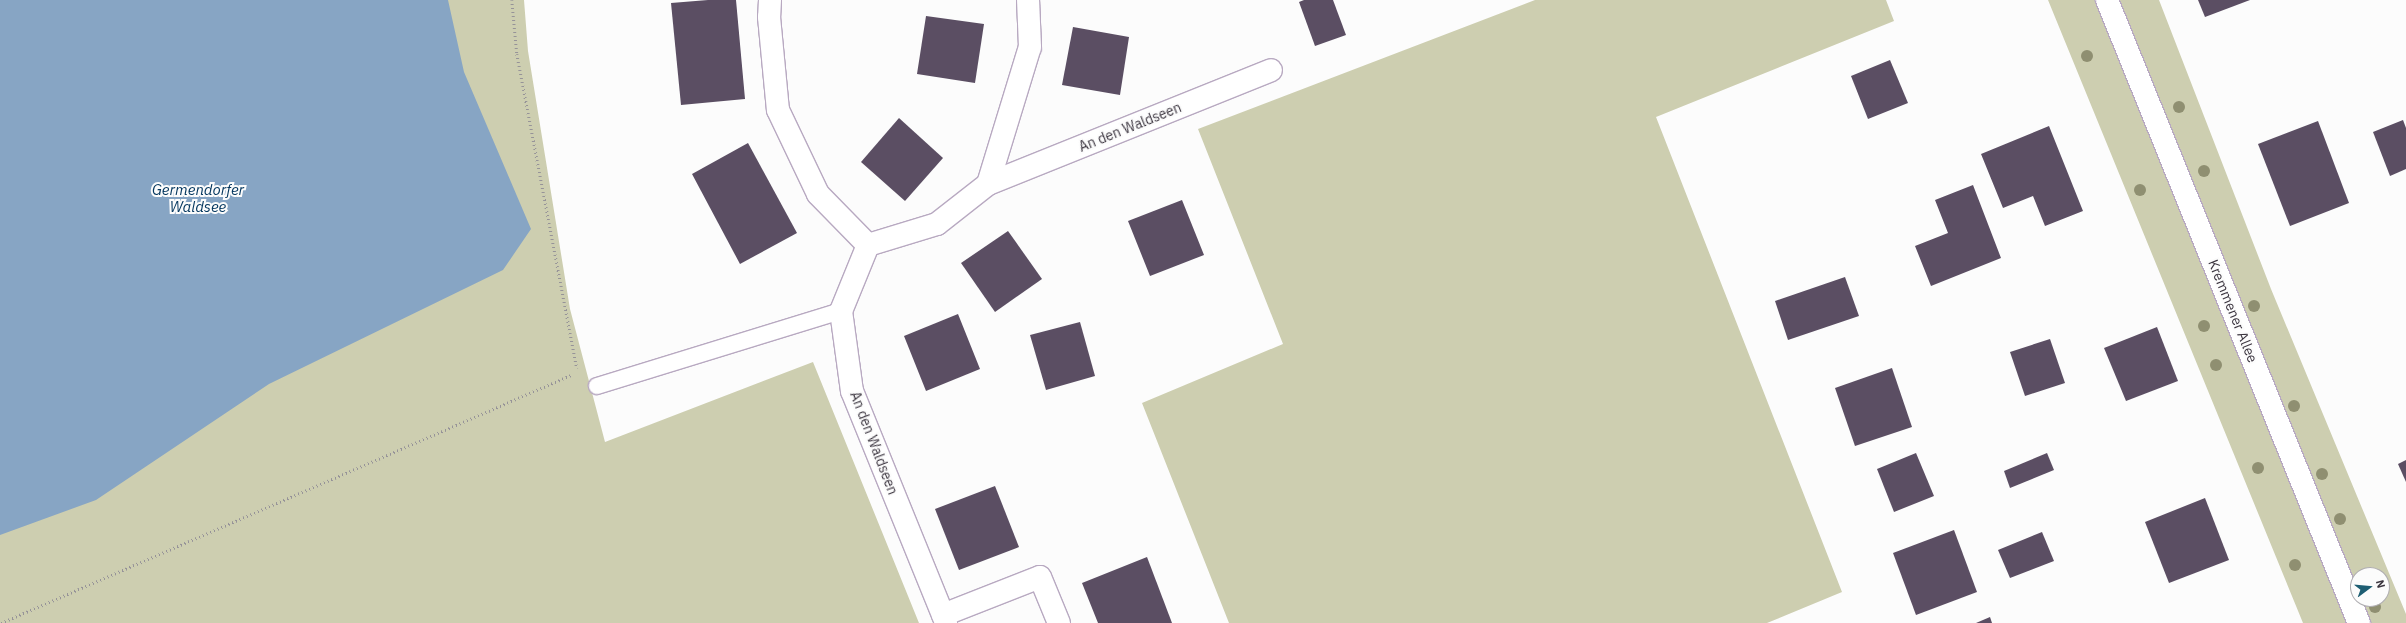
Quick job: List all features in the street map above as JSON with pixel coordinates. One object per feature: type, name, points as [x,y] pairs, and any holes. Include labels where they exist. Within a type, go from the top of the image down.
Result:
[{"type":"street","points":[[770,0],[768,16],[778,110],[818,194],[868,245],[841,311]]},
{"type":"street","points":[[988,184],[1030,48],[1028,0]]},
{"type":"street","name":"Kremmener Allee","points":[[2107,0],[2359,623]]},
{"type":"street","name":"An den Waldseen","points":[[868,245],[937,224],[988,184],[1271,70]]},
{"type":"street","name":"An den Waldseen","points":[[841,311],[852,391],[944,619],[1040,577],[1059,623]]},
{"type":"lane","points":[[597,386],[841,311]]},
{"type":"path","points":[[1,623],[578,372],[517,54],[512,0]]},
{"type":"green space","points":[[0,0],[524,0],[528,51],[570,309],[605,442],[813,362],[919,623],[0,623]]},
{"type":"green space","points":[[1535,0],[1886,0],[1894,21],[1656,117],[1842,592],[1767,623],[1229,623],[1142,403],[1283,344],[1198,129]]},
{"type":"green space","points":[[2048,0],[2159,0],[2271,289],[2386,567],[2350,567],[2350,607],[2390,607],[2390,575],[2406,614],[2406,623],[2303,623]]},
{"type":"water","name":"Germendorfer Waldsee","points":[[0,0],[448,0],[464,72],[531,229],[503,270],[269,384],[96,500],[0,535]]},
{"type":"building","points":[[708,0],[736,0],[745,99],[681,105],[671,3]]},
{"type":"building","points":[[1304,0],[1333,0],[1346,35],[1315,46],[1299,2]]},
{"type":"building","points":[[2198,0],[2250,0],[2205,17]]},
{"type":"building","points":[[926,16],[984,24],[975,83],[917,74]]},
{"type":"building","points":[[1073,27],[1129,37],[1120,95],[1062,85]]},
{"type":"building","points":[[1890,60],[1908,103],[1868,119],[1851,76]]},
{"type":"building","points":[[899,118],[943,158],[905,201],[861,162]]},
{"type":"building","points":[[2403,120],[2406,128],[2406,169],[2390,176],[2373,132]]},
{"type":"building","points":[[2318,121],[2349,203],[2290,226],[2258,144]]},
{"type":"building","points":[[2049,126],[2083,211],[2045,226],[2033,196],[2003,208],[1981,154]]},
{"type":"building","points":[[748,143],[797,233],[740,264],[692,174]]},
{"type":"building","points":[[1973,185],[2001,258],[1931,286],[1915,246],[1948,233],[1935,200]]},
{"type":"building","points":[[1182,200],[1204,255],[1150,276],[1128,221]]},
{"type":"building","points":[[1008,231],[1042,279],[995,312],[961,263]]},
{"type":"building","points":[[1845,277],[1859,316],[1788,340],[1775,301]]},
{"type":"building","points":[[958,314],[980,369],[926,391],[904,336]]},
{"type":"building","points":[[1080,322],[1095,376],[1046,390],[1030,335]]},
{"type":"building","points":[[2157,327],[2178,381],[2126,401],[2104,348]]},
{"type":"building","points":[[2050,339],[2065,383],[2025,396],[2010,352]]},
{"type":"building","points":[[1892,368],[1912,427],[1855,446],[1835,388]]},
{"type":"building","points":[[1916,453],[1934,496],[1894,512],[1877,469]]},
{"type":"building","points":[[2047,453],[2054,470],[2010,488],[2004,471]]},
{"type":"building","points":[[2406,460],[2406,482],[2398,464]]},
{"type":"building","points":[[995,486],[1019,547],[959,570],[935,509]]},
{"type":"building","points":[[2205,498],[2229,560],[2169,583],[2145,522]]},
{"type":"building","points":[[1954,530],[1977,592],[1916,615],[1893,553]]},
{"type":"building","points":[[2042,532],[2054,561],[2010,578],[1998,550]]},
{"type":"building","points":[[1147,557],[1172,623],[1098,623],[1082,583]]},
{"type":"building","points":[[1990,617],[1992,623],[1976,623]]}]
